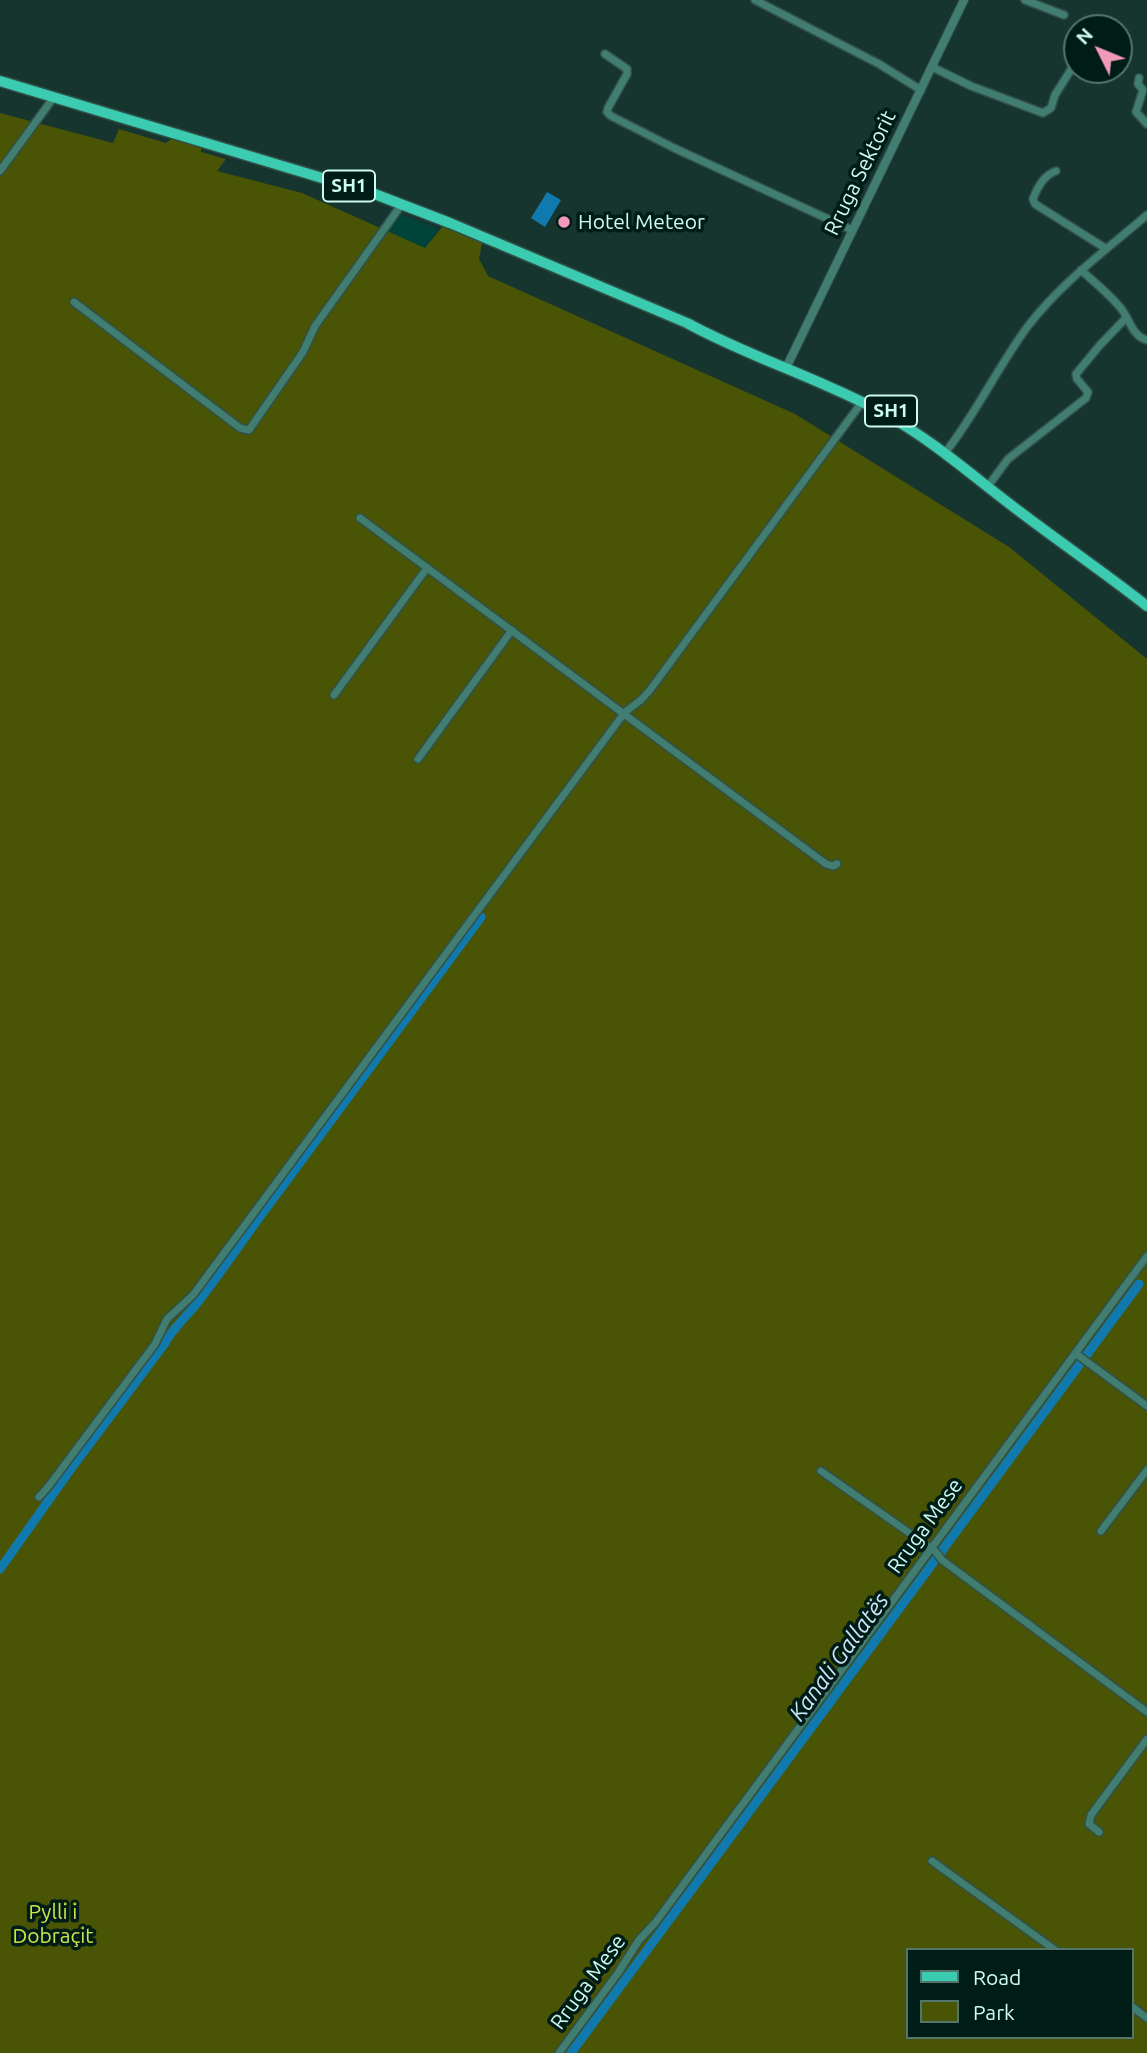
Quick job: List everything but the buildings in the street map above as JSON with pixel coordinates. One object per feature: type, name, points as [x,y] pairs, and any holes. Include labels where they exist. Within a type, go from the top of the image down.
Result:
[{"type":"main road","name":"SH1","points":[[0,81],[300,170],[402,204],[687,323],[714,331],[862,402],[924,438],[1147,606]]},
{"type":"main road","name":"SH1","points":[[787,365],[881,406],[947,449],[1046,524],[1068,545]]},
{"type":"street","points":[[755,0],[879,64],[921,90]]},
{"type":"street","name":"Rruga Sektorit","points":[[787,365],[964,0]]},
{"type":"street","points":[[1025,0],[1063,15]]},
{"type":"street","points":[[605,54],[626,68],[627,72],[608,106],[607,112],[611,116],[852,230]]},
{"type":"street","points":[[932,66],[971,86],[1043,113],[1051,108],[1063,82]]},
{"type":"street","points":[[1139,78],[1138,84],[1143,90],[1136,112],[1147,124]]},
{"type":"street","points":[[0,172],[54,97]]},
{"type":"street","points":[[1056,171],[1046,178],[1037,190],[1033,199],[1035,204],[1105,248]]},
{"type":"street","points":[[74,302],[240,428],[249,430],[303,352],[315,326],[402,204]]},
{"type":"street","points":[[947,449],[1028,326],[1080,270],[1147,215]]},
{"type":"street","points":[[1080,270],[1120,306],[1136,334],[1147,340]]},
{"type":"street","points":[[991,482],[1008,459],[1086,398],[1088,392],[1076,374],[1125,318]]},
{"type":"street","points":[[39,1497],[145,1357],[167,1320],[193,1296],[625,712],[650,690],[862,402]]},
{"type":"street","points":[[360,518],[826,863],[833,866],[837,864]]},
{"type":"street","points":[[334,695],[427,568]]},
{"type":"street","points":[[418,759],[512,630]]},
{"type":"street","name":"Rruga Mese","points":[[559,2053],[639,1940],[663,1913],[1077,1355],[1147,1256]]},
{"type":"street","points":[[1077,1355],[1147,1406]]},
{"type":"street","points":[[1101,1531],[1147,1470]]},
{"type":"street","points":[[821,1471],[932,1550],[1147,1712]]},
{"type":"street","points":[[1099,1832],[1089,1824],[1091,1815],[1147,1739]]},
{"type":"street","points":[[932,1861],[1052,1948]]},
{"type":"shaded area","points":[[400,214],[439,229],[379,312],[347,287]]},
{"type":"green space","name":"Pylli i Dobraçit","points":[[0,113],[113,143],[119,129],[166,143],[171,139],[201,147],[201,152],[226,159],[217,171],[302,193],[425,248],[443,226],[482,243],[479,259],[488,276],[795,414],[1009,547],[1147,659],[1147,2053],[0,2053]]},
{"type":"water","points":[[547,192],[561,200],[545,227],[531,218]]},
{"type":"waterway","points":[[0,1569],[73,1466],[173,1331],[211,1285],[481,917]]},
{"type":"waterway","name":"Kanali Gallatës","points":[[571,2053],[1139,1284]]},
{"type":"place","name":"Hotel Meteor","points":[[564,222]]}]
